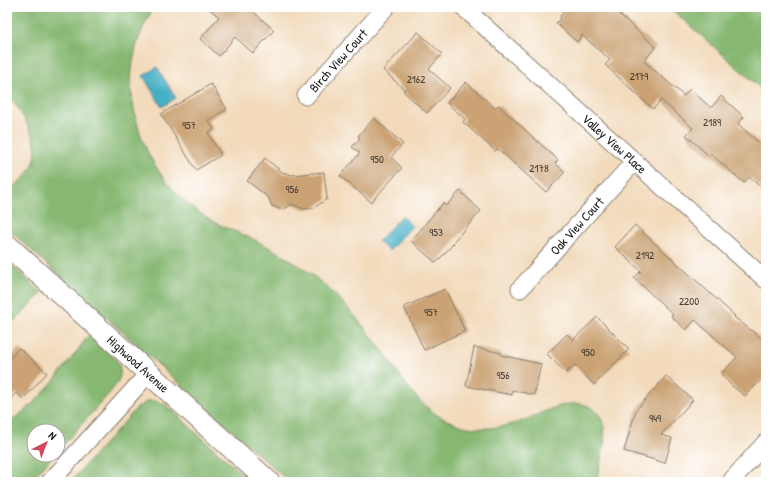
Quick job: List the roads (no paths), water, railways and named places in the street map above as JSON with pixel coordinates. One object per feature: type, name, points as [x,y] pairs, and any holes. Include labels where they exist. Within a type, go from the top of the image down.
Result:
[{"type":"street","name":"Birch View Court","points":[[306,96],[386,7]]},
{"type":"street","name":"Valley View Place","points":[[463,7],[766,280]]},
{"type":"street","name":"Oak View Court","points":[[520,289],[634,162]]},
{"type":"street","name":"Highwood Avenue","points":[[7,245],[269,482]]},
{"type":"street","points":[[50,482],[149,373]]},
{"type":"street","points":[[732,480],[766,442]]},
{"type":"water","points":[[157,67],[176,98],[162,107],[143,76]]},
{"type":"water","points":[[402,216],[412,226],[389,251],[378,241]]}]
